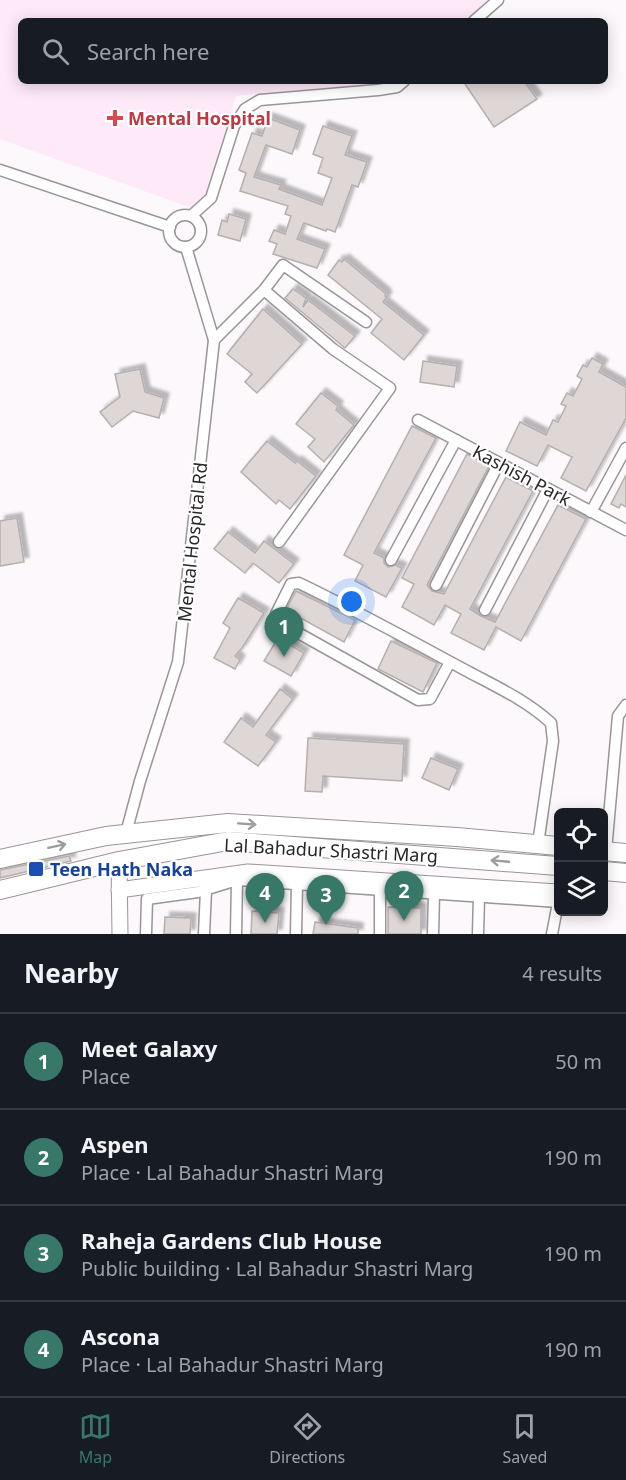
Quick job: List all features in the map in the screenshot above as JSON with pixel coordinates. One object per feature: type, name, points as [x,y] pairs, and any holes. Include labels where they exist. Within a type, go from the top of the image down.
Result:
[{"type":"main road","name":"Lal Bahadur Shastri Marg","points":[[0,859],[106,836],[228,822],[554,846]]},
{"type":"main road","points":[[185,849],[188,827]]},
{"type":"main road","name":"Lal Bahadur Shastri Marg","points":[[0,890],[119,861],[228,841],[554,866]]},
{"type":"main road","points":[[608,851],[626,853]]},
{"type":"main road","points":[[608,871],[626,873]]},
{"type":"street","points":[[477,18],[498,0]]},
{"type":"street","points":[[191,216],[211,198],[234,126],[245,109],[260,100],[378,90],[398,87],[401,84]]},
{"type":"street","points":[[0,170],[170,227]]},
{"type":"street","points":[[191,216],[200,224],[201,234],[196,243],[186,247],[177,245],[170,237],[170,227],[177,217],[191,216]]},
{"type":"street","name":"Mental Hospital Rd","points":[[126,833],[178,662],[214,340],[186,247]]},
{"type":"street","points":[[214,340],[264,290],[283,265],[366,322]]},
{"type":"street","points":[[264,290],[333,349],[390,388],[279,542]]},
{"type":"street","name":"Kashish Park","points":[[418,420],[626,530]]},
{"type":"street","points":[[391,560],[456,440]]},
{"type":"street","points":[[591,512],[626,448]]},
{"type":"street","points":[[436,585],[499,463]]},
{"type":"street","points":[[485,610],[548,489]]},
{"type":"street","points":[[450,662],[430,699],[418,699],[284,625],[276,614],[291,584],[298,583],[363,614],[450,662],[535,709],[551,723],[553,741],[538,844]]},
{"type":"street","points":[[608,820],[618,716],[626,705]]},
{"type":"street","points":[[119,861],[120,934]]},
{"type":"street","points":[[119,890],[248,872],[554,892]]},
{"type":"street","points":[[236,934],[237,880]]},
{"type":"street","points":[[146,934],[147,899],[206,890],[237,880],[554,902]]},
{"type":"street","points":[[297,884],[297,934]]},
{"type":"street","points":[[204,934],[206,890]]},
{"type":"street","points":[[380,890],[380,934]]},
{"type":"street","points":[[433,934],[434,894]]},
{"type":"street","points":[[478,934],[479,897]]},
{"type":"street","points":[[552,934],[555,916]]},
{"type":"shaded area","name":"Mental Hospital","points":[[0,0],[500,0],[479,18],[18,18],[18,84],[370,84],[236,96],[200,211],[0,139]]},
{"type":"building","points":[[465,84],[526,84],[537,99],[494,127]]},
{"type":"building","points":[[268,118],[300,130],[292,154],[266,145],[254,177],[281,185],[279,189],[322,205],[332,178],[318,173],[323,158],[313,154],[323,126],[352,136],[345,155],[367,162],[358,187],[352,185],[335,232],[304,223],[297,239],[325,249],[317,268],[273,254],[277,244],[269,241],[274,230],[285,234],[291,216],[285,214],[288,206],[240,191],[246,173],[239,170],[252,133],[262,136]]},
{"type":"building","points":[[229,214],[246,219],[240,241],[218,235],[222,220],[227,222]]},
{"type":"building","points":[[344,259],[386,294],[387,297],[383,302],[424,335],[404,360],[371,333],[382,319],[328,275],[339,260],[342,262]]},
{"type":"building","points":[[293,289],[306,298],[303,307],[308,300],[355,336],[345,348],[285,298]]},
{"type":"building","points":[[263,309],[302,344],[257,393],[245,382],[252,374],[227,354]]},
{"type":"building","points":[[592,358],[603,364],[599,372],[626,387],[626,418],[586,491],[561,478],[572,457],[548,445],[537,466],[506,451],[520,422],[546,435],[553,420],[558,422],[566,406],[561,404],[567,393],[573,396],[582,379],[577,376],[583,365],[587,367]]},
{"type":"building","points":[[423,361],[457,366],[454,387],[420,382]]},
{"type":"building","points":[[140,369],[145,392],[164,398],[159,418],[133,411],[112,427],[100,412],[120,397],[115,374]]},
{"type":"building","points":[[321,393],[338,406],[336,410],[354,425],[324,462],[308,447],[315,439],[296,424]]},
{"type":"building","points":[[412,426],[436,438],[374,553],[384,558],[384,563],[388,567],[396,565],[402,568],[386,597],[355,581],[363,565],[344,555]]},
{"type":"building","points":[[267,441],[316,476],[290,509],[279,500],[276,504],[241,472]]},
{"type":"building","points":[[467,454],[489,466],[427,585],[432,591],[444,594],[506,477],[533,491],[470,609],[481,616],[495,622],[558,505],[586,519],[521,641],[496,627],[484,650],[451,633],[461,614],[445,605],[434,625],[402,607],[414,584],[402,578]]},
{"type":"building","points":[[626,475],[626,507],[621,504],[619,508],[611,504]]},
{"type":"building","points":[[17,518],[24,562],[0,566],[0,521]]},
{"type":"building","points":[[228,532],[255,553],[264,541],[294,564],[279,583],[253,563],[245,573],[214,549]]},
{"type":"building","points":[[296,591],[355,620],[344,642],[286,610]]},
{"type":"building","points":[[238,598],[264,613],[235,656],[240,660],[235,669],[214,658],[230,628],[223,623]]},
{"type":"building","points":[[278,638],[304,653],[291,676],[264,661]]},
{"type":"building","points":[[391,641],[437,663],[423,692],[378,669]]},
{"type":"building","points":[[280,689],[293,699],[266,735],[276,742],[258,766],[224,742],[241,718],[253,727]]},
{"type":"building","points":[[308,738],[404,744],[402,781],[323,776],[322,792],[305,791]]},
{"type":"building","points":[[431,758],[458,769],[449,790],[422,778]]},
{"type":"building","points":[[69,856],[71,861],[0,878],[0,870]]},
{"type":"building","points":[[388,907],[421,908],[421,934],[388,934]]},
{"type":"building","points":[[252,911],[279,913],[277,934],[251,934]]},
{"type":"building","points":[[165,917],[191,918],[190,934],[164,934]]},
{"type":"building","points":[[315,922],[358,928],[358,934],[313,934]]},
{"type":"place","name":"Mental Hospital","points":[[115,118]]},
{"type":"place","name":"Meet Galaxy","points":[[284,657]]},
{"type":"place","name":"Teen Hath Naka","points":[[36,869]]},
{"type":"place","name":"Aspen","points":[[404,921]]},
{"type":"place","name":"Ascona","points":[[265,923]]},
{"type":"place","name":"Raheja Gardens Club House","points":[[326,925]]}]
